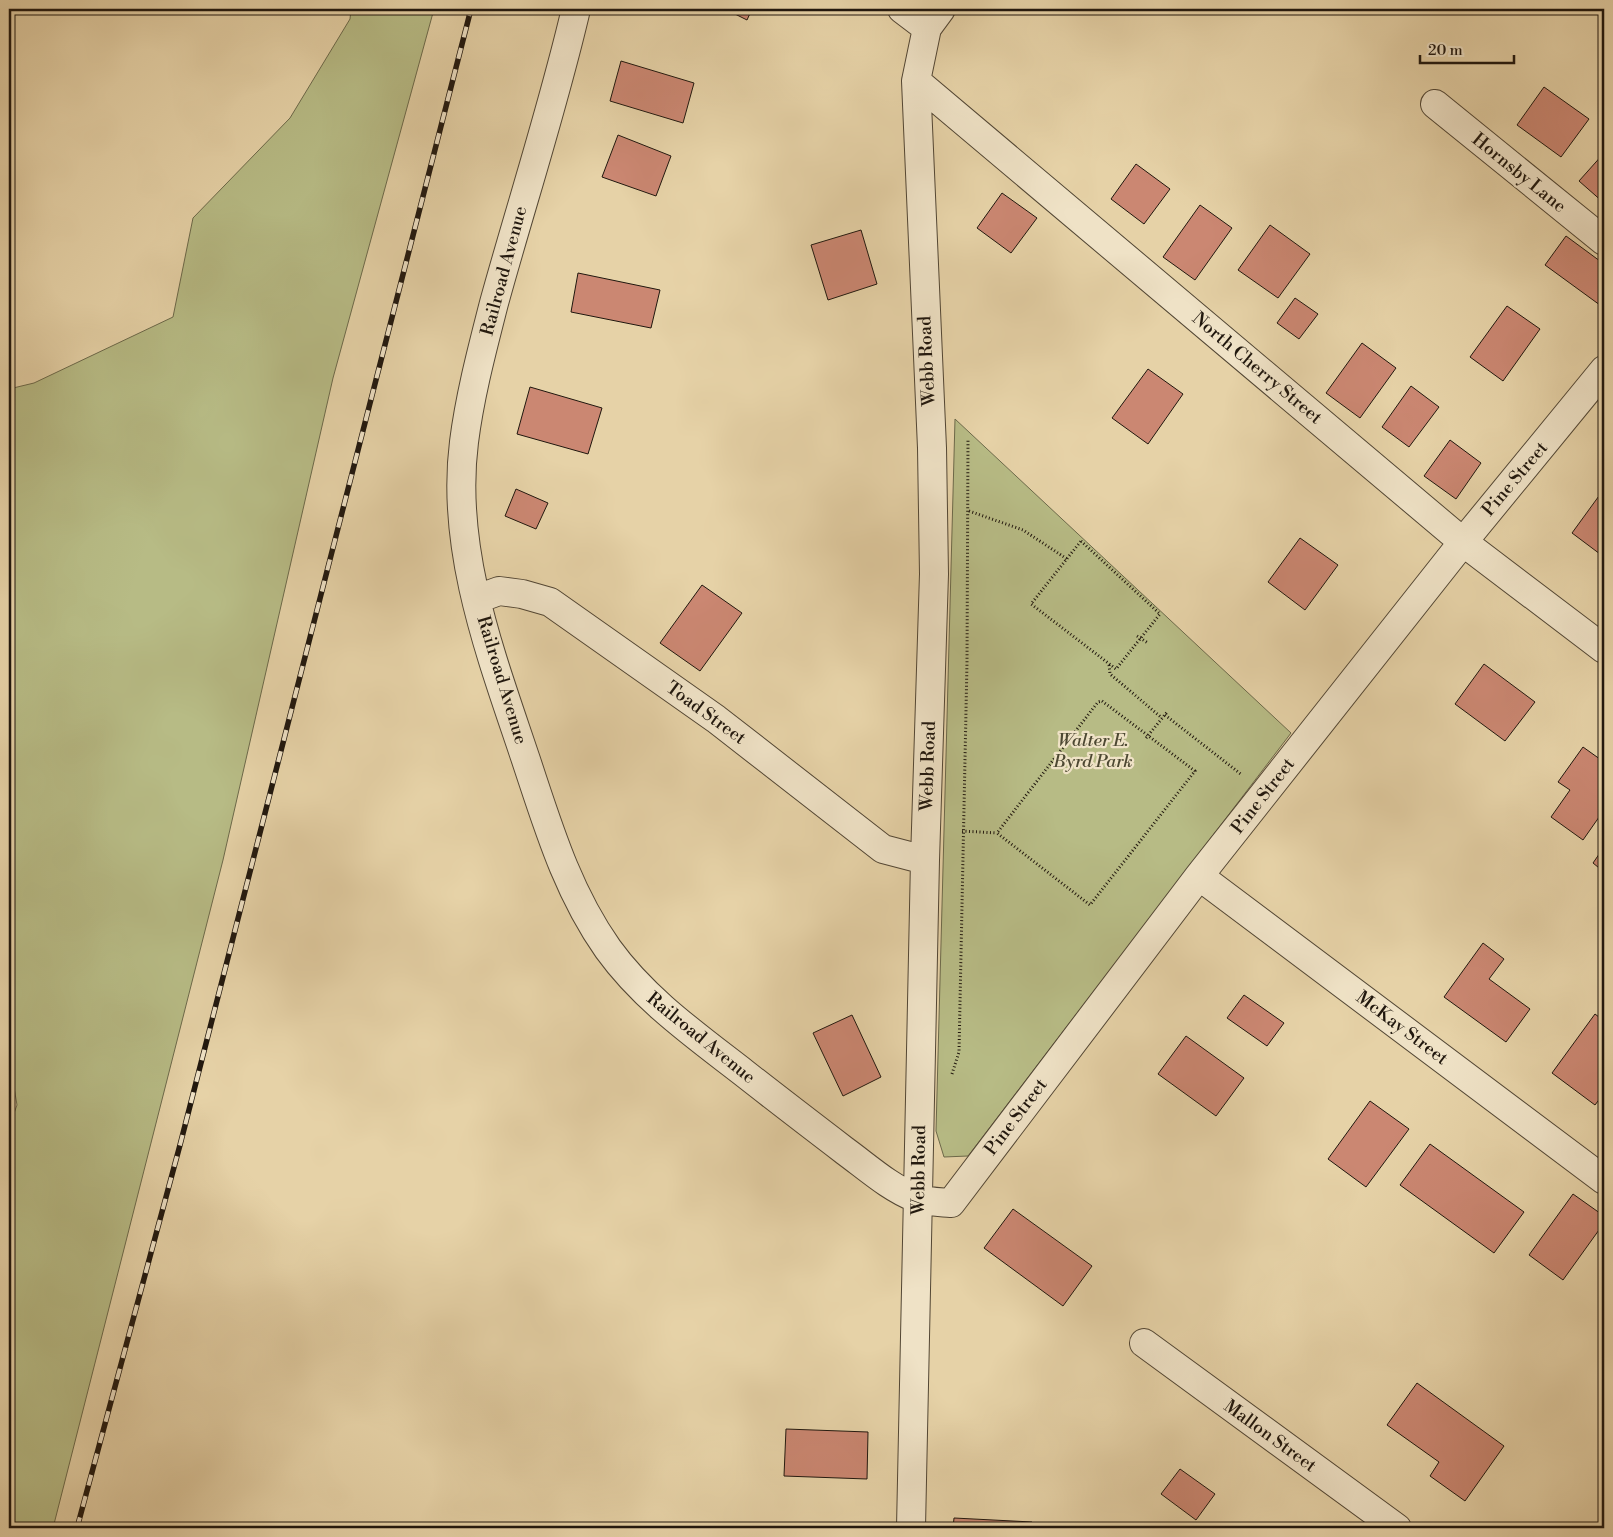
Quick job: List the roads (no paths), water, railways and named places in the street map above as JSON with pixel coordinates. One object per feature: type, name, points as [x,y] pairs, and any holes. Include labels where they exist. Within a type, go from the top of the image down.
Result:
[{"type":"street","name":"Railroad Avenue","points":[[576,9],[562,69],[509,249],[471,391],[463,446],[460,501],[466,555],[488,645],[564,871],[583,911],[609,950],[641,990],[683,1026],[862,1163],[899,1189],[919,1199]]},
{"type":"street","points":[[902,9],[934,18]]},
{"type":"street","name":"Webb Road","points":[[911,1528],[925,860],[934,574],[932,448],[916,80],[934,18]]},
{"type":"street","name":"North Cherry Street","points":[[916,80],[1463,542],[1604,648]]},
{"type":"street","name":"Hornsby Lane","points":[[1435,104],[1604,241]]},
{"type":"street","name":"Pine Street","points":[[919,1199],[951,1204],[1200,876],[1463,542],[1604,370]]},
{"type":"street","name":"Toad Street","points":[[477,599],[499,591],[522,594],[550,602],[716,719],[883,849],[925,860]]},
{"type":"street","name":"McKay Street","points":[[1200,876],[1604,1180]]},
{"type":"street","name":"Mallon Street","points":[[1144,1343],[1397,1528]]},
{"type":"railway","points":[[77,1528],[180,1145],[471,9]]},
{"type":"park label","name":"Walter E. Byrd Park","points":[[1093,750]]}]
